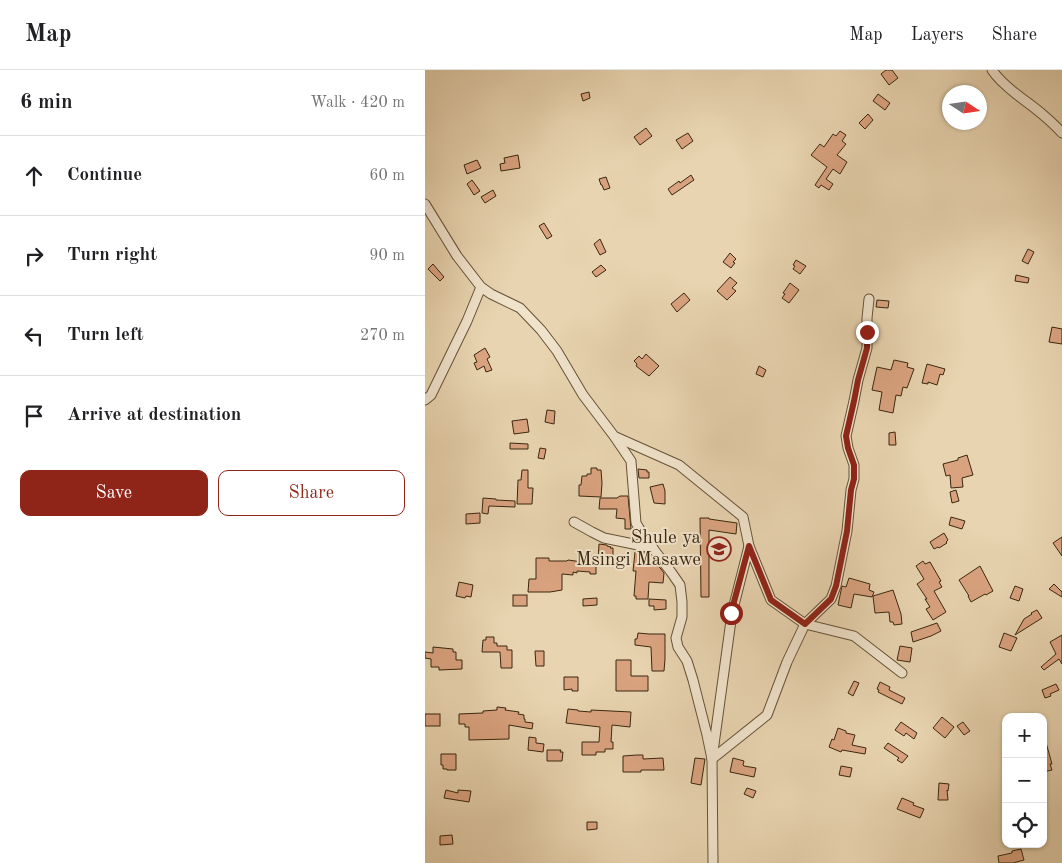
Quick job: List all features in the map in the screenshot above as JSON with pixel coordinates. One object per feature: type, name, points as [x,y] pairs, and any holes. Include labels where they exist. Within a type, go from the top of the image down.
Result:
[{"type":"street","points":[[992,70],[1009,89],[1043,114],[1062,133]]},
{"type":"street","points":[[425,204],[457,256],[481,287],[520,308],[541,330],[557,351],[583,395],[631,461],[636,522],[645,538],[680,586],[682,617],[676,638],[678,647],[687,661],[693,680],[712,759]]},
{"type":"street","points":[[425,400],[431,395],[467,321],[481,287]]},
{"type":"street","points":[[712,759],[767,715],[787,662],[805,624],[831,599],[836,586],[847,531],[851,490],[854,479],[854,465],[846,436],[867,348],[869,299]]},
{"type":"street","points":[[614,436],[679,466],[743,517],[749,546],[771,600],[805,624],[854,636],[901,673]]},
{"type":"street","points":[[574,522],[604,538],[653,548]]},
{"type":"street","points":[[713,863],[712,759],[731,613],[749,546]]},
{"type":"building","points":[[886,70],[892,70],[898,78],[889,85],[881,74]]},
{"type":"building","points":[[589,92],[590,98],[583,101],[581,94]]},
{"type":"building","points":[[878,94],[890,103],[885,110],[873,101]]},
{"type":"building","points":[[868,114],[873,120],[865,129],[859,123]]},
{"type":"building","points":[[646,128],[652,136],[640,145],[634,137]]},
{"type":"building","points":[[840,131],[846,135],[842,141],[846,144],[837,155],[847,162],[840,174],[833,169],[826,179],[833,184],[829,190],[821,185],[819,188],[815,185],[827,167],[811,155],[820,144],[824,147],[833,134],[836,136]]},
{"type":"building","points":[[688,133],[693,141],[682,149],[676,140]]},
{"type":"building","points":[[518,155],[520,168],[501,171],[500,164],[505,163],[504,158]]},
{"type":"building","points":[[477,160],[481,168],[467,174],[464,165]]},
{"type":"building","points":[[691,175],[694,180],[672,195],[668,189]]},
{"type":"building","points":[[606,177],[610,188],[604,190],[599,179]]},
{"type":"building","points":[[472,180],[480,191],[474,195],[467,184]]},
{"type":"building","points":[[493,190],[496,196],[485,203],[481,197]]},
{"type":"building","points":[[544,223],[552,236],[547,239],[539,226]]},
{"type":"building","points":[[600,239],[606,252],[600,255],[594,244]]},
{"type":"building","points":[[1028,249],[1034,252],[1028,264],[1022,261]]},
{"type":"building","points":[[730,253],[736,259],[731,268],[723,262]]},
{"type":"building","points":[[796,260],[806,266],[800,274],[793,269]]},
{"type":"building","points":[[433,264],[444,277],[440,281],[428,269]]},
{"type":"building","points":[[601,265],[606,270],[596,277],[592,272]]},
{"type":"building","points":[[1016,275],[1029,278],[1028,283],[1015,281]]},
{"type":"building","points":[[730,277],[737,283],[732,288],[736,291],[727,300],[717,291]]},
{"type":"building","points":[[790,283],[799,290],[789,303],[782,298]]},
{"type":"building","points":[[684,293],[690,300],[677,312],[671,304]]},
{"type":"building","points":[[877,300],[889,301],[888,308],[876,307]]},
{"type":"building","points":[[1052,327],[1062,329],[1062,344],[1049,342]]},
{"type":"building","points":[[485,348],[490,357],[487,359],[492,370],[486,372],[484,366],[477,370],[474,363],[477,362],[474,355]]},
{"type":"building","points":[[646,354],[659,366],[649,376],[636,366],[637,364],[634,361],[639,356],[642,359]]},
{"type":"building","points":[[894,360],[908,363],[907,367],[914,369],[907,388],[903,387],[901,396],[896,395],[893,413],[879,410],[882,392],[872,390],[877,367],[891,370]]},
{"type":"building","points":[[927,364],[945,369],[943,375],[940,374],[937,385],[928,382],[928,384],[922,383]]},
{"type":"building","points":[[759,366],[766,370],[763,377],[756,374]]},
{"type":"building","points":[[547,410],[555,411],[554,424],[545,422]]},
{"type":"building","points":[[527,419],[529,432],[514,434],[512,421]]},
{"type":"building","points":[[895,432],[896,445],[889,445],[889,433]]},
{"type":"building","points":[[510,443],[528,444],[528,449],[510,449]]},
{"type":"building","points":[[540,448],[546,449],[544,459],[538,458]]},
{"type":"building","points":[[967,455],[973,475],[962,478],[963,487],[951,488],[950,475],[946,476],[943,464],[958,460],[958,458]]},
{"type":"building","points":[[591,468],[601,470],[601,497],[579,496],[579,485],[581,485],[582,476],[591,474]]},
{"type":"building","points":[[638,469],[647,470],[649,478],[639,478]]},
{"type":"building","points":[[522,470],[528,470],[528,488],[533,488],[532,504],[517,504],[518,480],[521,480]]},
{"type":"building","points":[[663,484],[665,504],[654,503],[650,487]]},
{"type":"building","points":[[956,490],[959,501],[952,503],[950,492]]},
{"type":"building","points":[[628,496],[631,529],[625,529],[625,519],[616,518],[617,509],[599,509],[600,498],[617,498]]},
{"type":"building","points":[[483,498],[515,501],[515,507],[489,506],[488,514],[482,513]]},
{"type":"building","points":[[480,513],[480,523],[466,524],[466,514]]},
{"type":"building","points":[[951,517],[965,521],[962,529],[949,525]]},
{"type":"building","points":[[700,518],[737,523],[736,534],[709,530],[709,597],[701,597]]},
{"type":"building","points":[[944,533],[948,540],[947,543],[934,549],[930,542]]},
{"type":"building","points":[[1062,537],[1062,556],[1053,543]]},
{"type":"building","points":[[599,544],[613,548],[613,562],[598,561]]},
{"type":"building","points":[[635,552],[649,554],[650,563],[657,564],[664,573],[663,583],[649,582],[648,599],[636,599],[636,596],[634,596],[636,571],[633,571]]},
{"type":"building","points":[[583,557],[596,557],[596,574],[577,571],[577,573],[573,572],[573,575],[562,574],[562,590],[528,592],[529,579],[536,579],[536,558],[549,558],[549,561],[568,560],[583,562]]},
{"type":"building","points":[[923,561],[925,564],[930,562],[941,581],[939,582],[942,587],[934,591],[946,612],[933,620],[926,609],[930,607],[925,599],[927,599],[917,584],[924,579],[916,566]]},
{"type":"building","points":[[980,566],[993,591],[971,602],[959,580]]},
{"type":"building","points":[[849,578],[870,584],[869,590],[874,592],[872,597],[854,594],[851,608],[838,605],[842,586],[846,587]]},
{"type":"building","points":[[459,582],[473,585],[471,597],[456,596]]},
{"type":"building","points":[[1054,584],[1062,592],[1062,597],[1049,589]]},
{"type":"building","points":[[1015,586],[1023,589],[1019,601],[1010,598]]},
{"type":"building","points":[[893,590],[901,614],[902,624],[894,625],[893,622],[890,622],[889,612],[875,613],[873,596]]},
{"type":"building","points":[[513,595],[527,595],[527,606],[513,606]]},
{"type":"building","points":[[597,598],[597,605],[583,606],[583,599]]},
{"type":"building","points":[[649,599],[666,600],[666,609],[654,610],[654,606],[649,606]]},
{"type":"building","points":[[1037,610],[1042,618],[1015,635],[1024,619]]},
{"type":"building","points":[[937,623],[941,631],[913,642],[911,632]]},
{"type":"building","points":[[638,633],[665,634],[664,671],[652,671],[651,647],[635,645]]},
{"type":"building","points":[[1004,633],[1017,638],[1011,651],[999,647]]},
{"type":"building","points":[[1062,635],[1062,664],[1059,659],[1044,670],[1041,667],[1056,654],[1050,642]]},
{"type":"building","points":[[486,637],[494,637],[494,643],[497,643],[497,646],[507,646],[507,650],[512,650],[512,668],[501,668],[500,652],[482,652],[483,640],[486,640]]},
{"type":"building","points":[[900,646],[912,648],[910,662],[897,660]]},
{"type":"building","points":[[433,647],[453,649],[453,652],[456,652],[456,660],[462,660],[462,669],[439,670],[439,667],[431,667],[431,659],[425,658],[425,652],[433,653]]},
{"type":"building","points":[[535,651],[544,651],[544,666],[536,666]]},
{"type":"building","points":[[616,660],[631,660],[631,676],[648,676],[648,691],[616,691]]},
{"type":"building","points":[[564,677],[578,677],[578,691],[572,691],[572,689],[564,690]]},
{"type":"building","points":[[854,681],[859,683],[853,696],[848,693]]},
{"type":"building","points":[[880,682],[890,687],[889,690],[905,698],[902,704],[878,692],[879,690],[877,689]]},
{"type":"building","points":[[1056,684],[1059,690],[1045,698],[1042,690]]},
{"type":"building","points":[[497,707],[506,708],[505,710],[519,712],[518,714],[524,715],[525,722],[533,723],[532,729],[509,725],[509,739],[469,740],[469,727],[465,727],[465,724],[459,724],[459,714],[483,713],[483,711],[497,710]]},
{"type":"building","points":[[568,709],[591,712],[591,710],[631,712],[630,727],[612,725],[611,742],[613,742],[613,749],[605,749],[605,752],[596,752],[596,755],[582,755],[582,742],[599,742],[600,727],[566,723]]},
{"type":"building","points":[[425,714],[440,714],[440,726],[425,726]]},
{"type":"building","points":[[942,717],[954,727],[945,738],[933,728]]},
{"type":"building","points":[[901,722],[917,733],[914,739],[906,733],[904,736],[895,730]]},
{"type":"building","points":[[963,722],[970,731],[964,735],[957,726]]},
{"type":"building","points":[[838,728],[846,731],[846,733],[855,735],[852,745],[866,748],[865,754],[842,750],[841,752],[829,747],[832,739],[834,740]]},
{"type":"building","points":[[529,737],[536,738],[536,743],[544,744],[543,752],[528,750]]},
{"type":"building","points":[[888,743],[908,756],[902,763],[897,760],[899,758],[884,748]]},
{"type":"building","points":[[1047,746],[1052,764],[1050,764],[1052,770],[1047,771]]},
{"type":"building","points":[[547,750],[561,750],[560,752],[563,752],[562,761],[547,761]]},
{"type":"building","points":[[441,754],[456,754],[456,770],[443,769]]},
{"type":"building","points":[[643,755],[643,759],[663,758],[664,770],[623,772],[623,756]]},
{"type":"building","points":[[695,758],[705,759],[701,785],[691,783]]},
{"type":"building","points":[[733,758],[744,761],[744,766],[756,768],[754,777],[730,772]]},
{"type":"building","points":[[841,766],[852,768],[850,777],[839,775]]},
{"type":"building","points":[[939,783],[949,784],[947,790],[948,800],[938,800]]},
{"type":"building","points":[[747,788],[756,791],[753,798],[744,794]]},
{"type":"building","points":[[446,790],[458,793],[458,790],[471,791],[469,802],[444,798]]},
{"type":"building","points":[[902,798],[924,809],[920,818],[897,809]]},
{"type":"building","points":[[587,822],[597,822],[597,829],[587,830]]},
{"type":"building","points":[[452,835],[453,844],[440,845],[440,836]]},
{"type":"building","points":[[1021,849],[1024,860],[1013,863],[999,863],[998,856]]},
{"type":"place","name":"Shule ya Msingi Masawe","points":[[719,549]]},
{"type":"route","points":[[731,613],[749,546],[771,600],[789,614],[805,624],[831,599],[836,586],[847,531],[851,490],[854,479],[854,465],[846,436],[867,348],[867,332]]}]
